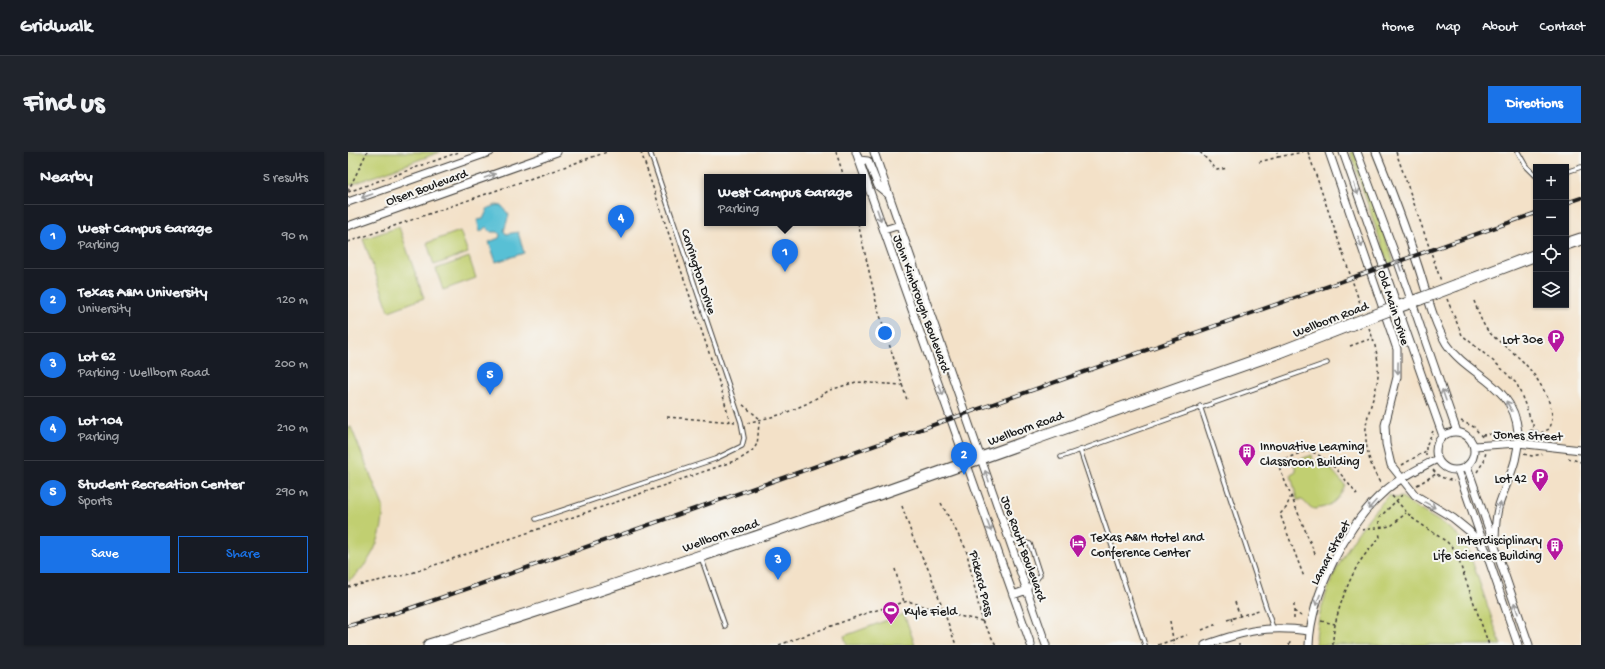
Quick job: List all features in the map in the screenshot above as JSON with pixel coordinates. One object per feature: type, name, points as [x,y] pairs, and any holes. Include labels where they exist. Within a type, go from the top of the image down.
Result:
[{"type":"main road","points":[[1569,243],[1581,239]]},
{"type":"main road","name":"Wellborn Road","points":[[429,645],[557,605],[966,463],[1280,352],[1533,256]]},
{"type":"street","name":"Olsen Boulevard","points":[[348,202],[490,152]]},
{"type":"street","name":"Olsen Boulevard","points":[[348,226],[557,152]]},
{"type":"street","name":"John Kimbrough Boulevard","points":[[856,152],[864,174]]},
{"type":"street","name":"John Kimbrough Boulevard","points":[[874,152],[980,458]]},
{"type":"street","name":"Old Main Drive","points":[[1329,152],[1397,349],[1397,377],[1387,417],[1385,433],[1389,459],[1401,479],[1415,495],[1454,518],[1464,526],[1486,550]]},
{"type":"street","name":"Old Main Drive","points":[[1343,152],[1393,308],[1443,436]]},
{"type":"street","name":"Old Main Drive","points":[[1357,152],[1416,300],[1457,432]]},
{"type":"street","points":[[1376,152],[1409,238],[1441,334],[1455,353],[1489,380],[1504,396],[1515,418],[1518,443],[1514,468],[1499,507],[1495,547]]},
{"type":"street","points":[[859,160],[868,161],[878,186],[889,196]]},
{"type":"street","name":"John Kimbrough Boulevard","points":[[866,180],[966,463]]},
{"type":"street","points":[[884,230],[900,225]]},
{"type":"street","points":[[1450,432],[1457,432],[1467,436],[1474,446],[1474,457],[1467,466],[1458,470],[1447,469],[1437,459],[1437,445],[1443,436],[1450,432]]},
{"type":"street","name":"Jones Street","points":[[1474,446],[1518,443],[1581,450]]},
{"type":"street","name":"Joe Routt Boulevard","points":[[980,458],[1046,645]]},
{"type":"street","name":"Lamar Street","points":[[1309,645],[1309,631],[1323,587],[1343,544],[1369,508],[1386,490],[1401,479],[1437,459]]},
{"type":"street","name":"Joe Routt Boulevard","points":[[966,463],[1031,645]]},
{"type":"street","points":[[1467,466],[1529,645]]},
{"type":"street","name":"Old Main Drive","points":[[1458,470],[1518,645]]},
{"type":"street","points":[[995,543],[1009,538]]},
{"type":"street","points":[[1013,595],[1027,590]]},
{"type":"street","points":[[1205,645],[1236,634],[1255,630],[1274,628],[1309,631]]},
{"type":"lane","name":"Corrington Drive","points":[[536,519],[715,459],[742,446],[744,438],[741,422],[650,152]]},
{"type":"lane","points":[[1518,152],[1526,166],[1533,173]]},
{"type":"lane","points":[[1569,171],[1581,167]]},
{"type":"lane","points":[[1061,457],[1200,406],[1327,363]]},
{"type":"lane","points":[[1200,406],[1274,628]]},
{"type":"lane","points":[[1080,450],[1145,645]]},
{"type":"lane","points":[[1009,538],[1030,544],[1040,575],[1027,590]]},
{"type":"lane","points":[[700,556],[725,626]]},
{"type":"path","points":[[348,191],[367,152]]},
{"type":"path","points":[[348,191],[459,152]]},
{"type":"path","points":[[348,242],[607,152]]},
{"type":"path","points":[[641,152],[721,388],[730,422]]},
{"type":"path","points":[[836,152],[843,174]]},
{"type":"path","points":[[1200,152],[1217,170],[1228,168]]},
{"type":"path","points":[[1277,152],[1278,157]]},
{"type":"path","points":[[1259,162],[1302,152]]},
{"type":"path","points":[[1308,152],[1365,316]]},
{"type":"path","points":[[1396,152],[1442,286]]},
{"type":"path","points":[[859,226],[877,306],[907,400]]},
{"type":"path","points":[[1445,293],[1462,335],[1499,366],[1517,384],[1535,430],[1534,437]]},
{"type":"path","points":[[1474,301],[1480,320],[1486,330],[1528,368],[1549,402],[1553,415],[1551,425],[1546,432],[1541,433],[1535,430],[1528,431]]},
{"type":"path","points":[[1368,323],[1378,360],[1378,376],[1366,421],[1366,447],[1372,465],[1382,486]]},
{"type":"path","points":[[1350,346],[1373,338]]},
{"type":"path","points":[[667,417],[749,423],[783,414],[808,403],[830,390],[856,382],[902,385]]},
{"type":"path","points":[[731,395],[760,419]]},
{"type":"path","points":[[348,587],[406,575],[740,459],[753,451],[759,439],[758,429],[760,419]]},
{"type":"path","points":[[1460,421],[1474,427],[1484,439]]},
{"type":"path","points":[[1426,458],[1428,440],[1435,429]]},
{"type":"path","points":[[1482,435],[1512,433]]},
{"type":"path","points":[[1315,554],[1277,462],[1308,450],[1323,456],[1340,472],[1357,495]]},
{"type":"path","points":[[1476,473],[1484,461],[1486,450]]},
{"type":"path","points":[[1399,468],[1426,451]]},
{"type":"path","points":[[1522,453],[1532,456],[1542,454]]},
{"type":"path","points":[[1568,458],[1581,462]]},
{"type":"path","points":[[1432,469],[1436,474],[1445,479],[1454,481]]},
{"type":"path","points":[[1414,487],[1436,474]]},
{"type":"path","points":[[1390,494],[1406,513],[1422,526],[1447,542],[1454,550],[1489,645]]},
{"type":"path","points":[[1379,524],[1379,518],[1403,494]]},
{"type":"path","points":[[1291,496],[1286,508],[1280,514],[1304,577]]},
{"type":"path","name":"Pickard Pass","points":[[941,503],[966,549],[982,621],[996,645]]},
{"type":"path","points":[[902,506],[913,538],[930,573],[956,645]]},
{"type":"path","points":[[1357,531],[1391,526],[1406,513]]},
{"type":"path","points":[[1333,645],[1335,624],[1346,592],[1359,564],[1380,536],[1379,532]]},
{"type":"path","points":[[895,569],[904,602]]},
{"type":"path","points":[[779,645],[867,613],[908,601],[945,613],[982,621]]},
{"type":"path","points":[[1235,602],[1240,616]]},
{"type":"path","points":[[1294,603],[1294,619]]},
{"type":"path","points":[[1227,620],[1259,610]]},
{"type":"path","points":[[1294,611],[1301,616]]},
{"type":"path","points":[[1231,618],[1232,625]]},
{"type":"path","points":[[1318,620],[1335,624]]},
{"type":"path","points":[[1170,621],[1174,645]]},
{"type":"path","points":[[1202,630],[1217,624]]},
{"type":"path","points":[[1158,645],[1187,635]]},
{"type":"path","points":[[1289,645],[1291,640]]},
{"type":"green space","points":[[348,152],[440,152],[348,186]]},
{"type":"green space","points":[[1350,152],[1354,152],[1394,262],[1388,264]]},
{"type":"green space","points":[[399,227],[424,298],[389,311],[363,239]]},
{"type":"green space","points":[[460,231],[468,253],[434,265],[427,243]]},
{"type":"green space","points":[[469,257],[476,278],[443,290],[436,269]]},
{"type":"green space","points":[[351,427],[383,506],[383,517],[379,538],[370,558],[348,581],[348,428]]},
{"type":"green space","points":[[1312,455],[1313,460],[1318,463],[1324,461],[1345,485],[1339,497],[1333,503],[1326,507],[1315,509],[1302,500],[1297,500],[1291,475],[1296,472],[1296,468],[1293,464]]},
{"type":"green space","points":[[1390,495],[1394,498],[1402,497],[1410,504],[1447,526],[1462,540],[1468,549],[1501,645],[1316,645],[1317,626],[1322,606],[1340,564],[1351,543],[1364,525],[1377,508]]},
{"type":"green space","name":"Kyle Field","points":[[904,614],[915,645],[847,645],[844,636]]},
{"type":"water","points":[[496,205],[502,206],[509,215],[504,231],[506,234],[518,232],[524,253],[496,262],[489,242],[499,238],[500,235],[498,232],[491,232],[486,227],[480,232],[477,220],[483,219],[488,208]]},
{"type":"railway","points":[[1569,202],[1581,198]]},
{"type":"railway","points":[[348,626],[405,610],[475,586],[1533,214]]},
{"type":"place","name":"Lot 104","points":[[621,238]]},
{"type":"place","name":"West Campus Garage","points":[[785,272]]},
{"type":"place","name":"Lot 30e","points":[[1556,353]]},
{"type":"place","name":"Student Recreation Center","points":[[490,395]]},
{"type":"place","name":"Innovative Learning Classroom Building","points":[[1247,467]]},
{"type":"place","name":"Texas A&M University","points":[[964,475]]},
{"type":"place","name":"Lot 42","points":[[1540,492]]},
{"type":"place","name":"Texas A&M Hotel and Conference Center","points":[[1078,558]]},
{"type":"place","name":"Interdisciplinary Life Sciences Building","points":[[1555,561]]},
{"type":"place","name":"Lot 62","points":[[778,580]]},
{"type":"place","name":"Kyle Field","points":[[891,625]]}]
